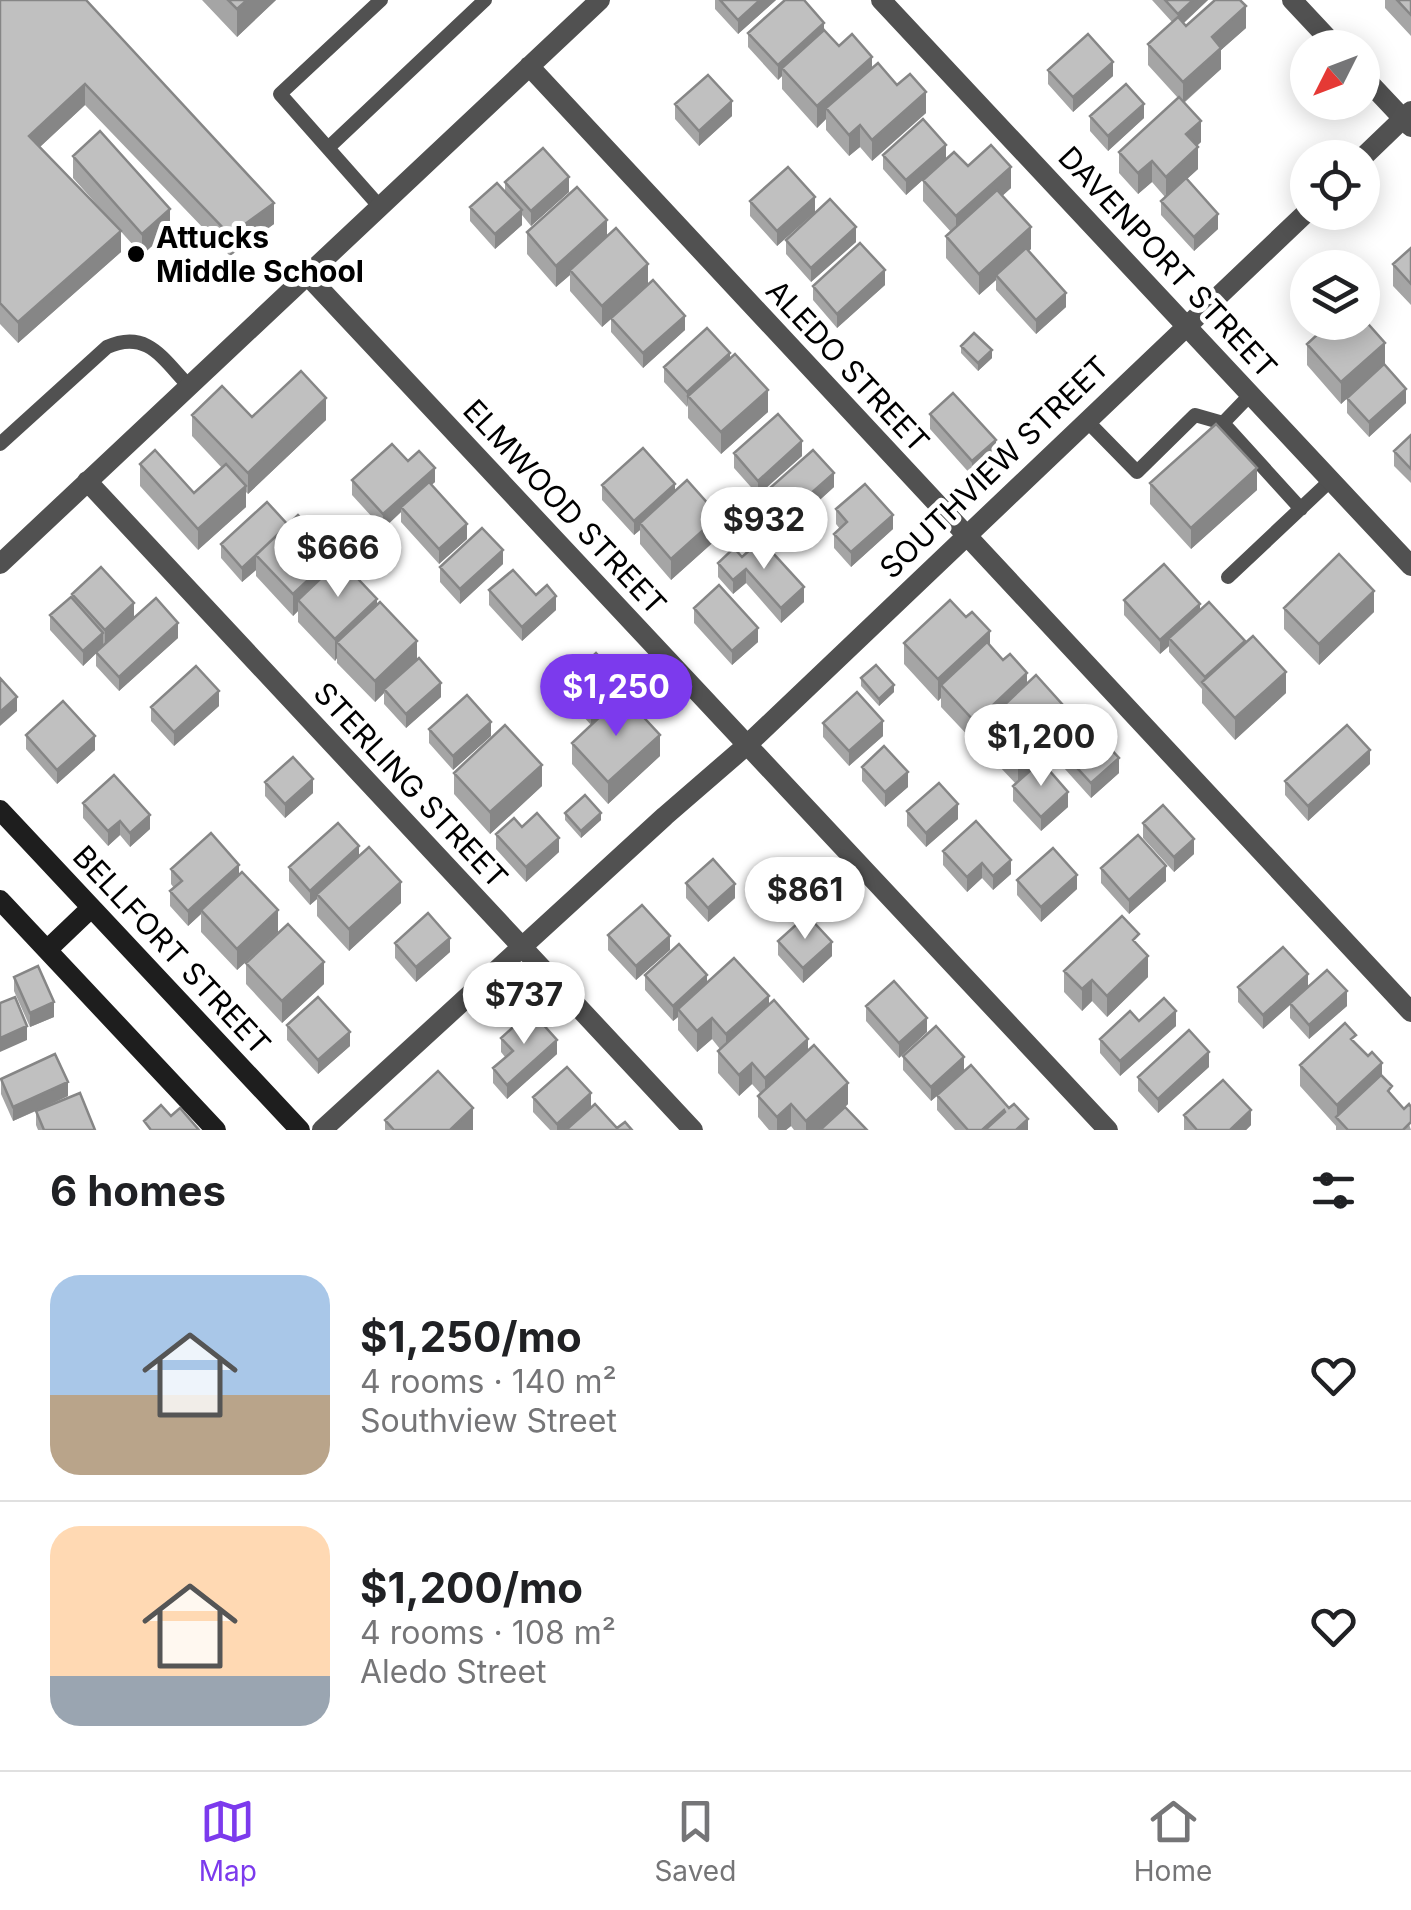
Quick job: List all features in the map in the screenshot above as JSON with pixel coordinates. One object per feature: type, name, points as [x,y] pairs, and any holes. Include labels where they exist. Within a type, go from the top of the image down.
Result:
[{"type":"main road","name":"BELLFORT STREET","points":[[0,810],[300,1130]]},
{"type":"main road","points":[[0,900],[216,1130]]},
{"type":"main road","points":[[47,950],[91,908]]},
{"type":"street","points":[[4,553],[87,481],[600,0]]},
{"type":"street","name":"DAVENPORT STREET","points":[[881,0],[1411,566]]},
{"type":"street","points":[[1292,0],[1320,30]]},
{"type":"street","name":"ALEDO STREET","points":[[529,66],[1411,1012]]},
{"type":"street","points":[[1380,92],[1408,119],[1380,143]]},
{"type":"street","name":"SOUTHVIEW STREET","points":[[322,1130],[747,745],[1290,228]]},
{"type":"street","name":"ELMWOOD STREET","points":[[307,275],[1108,1130]]},
{"type":"street","name":"STERLING STREET","points":[[87,481],[692,1130]]},
{"type":"lane","points":[[380,207],[280,94],[381,0]]},
{"type":"lane","points":[[328,148],[485,0]]},
{"type":"lane","points":[[0,444],[107,346],[118,342],[133,340],[147,344],[188,386]]},
{"type":"lane","points":[[1222,423],[1251,394]]},
{"type":"lane","points":[[1086,420],[1137,472],[1195,416],[1222,423],[1301,509]]},
{"type":"lane","points":[[1228,577],[1331,480]]},
{"type":"building","points":[[0,0],[86,0],[274,203],[230,235],[85,84],[29,136],[121,231],[18,322],[0,303]]},
{"type":"building","points":[[228,0],[247,0],[237,9]]},
{"type":"building","points":[[720,0],[760,0],[738,20]]},
{"type":"building","points":[[785,0],[804,0],[824,23],[778,65],[748,33]]},
{"type":"building","points":[[1165,0],[1193,0],[1178,14]]},
{"type":"building","points":[[1215,0],[1240,0],[1246,6],[1212,37],[1221,48],[1183,82],[1148,44],[1178,17],[1186,26]]},
{"type":"building","points":[[1397,0],[1411,0],[1411,15]]},
{"type":"building","points":[[824,30],[839,46],[852,34],[872,57],[817,106],[782,68]]},
{"type":"building","points":[[1088,34],[1113,62],[1073,97],[1048,70]]},
{"type":"building","points":[[878,63],[897,85],[910,74],[926,92],[872,140],[860,125],[849,135],[826,108]]},
{"type":"building","points":[[708,75],[732,101],[699,131],[675,104]]},
{"type":"building","points":[[1126,84],[1144,104],[1108,136],[1090,116]]},
{"type":"building","points":[[1179,97],[1201,121],[1186,134],[1198,147],[1166,177],[1152,161],[1138,173],[1119,152]]},
{"type":"building","points":[[923,119],[946,145],[906,180],[883,155]]},
{"type":"building","points":[[100,131],[170,209],[142,234],[73,156]]},
{"type":"building","points":[[991,145],[1011,167],[956,216],[923,180],[954,152],[968,166]]},
{"type":"building","points":[[543,148],[569,177],[531,211],[505,182]]},
{"type":"building","points":[[788,167],[815,197],[777,231],[750,201]]},
{"type":"building","points":[[1186,178],[1218,214],[1194,237],[1161,201]]},
{"type":"building","points":[[497,183],[522,210],[495,234],[470,207]]},
{"type":"building","points":[[577,187],[607,220],[556,266],[527,232]]},
{"type":"building","points":[[997,190],[1031,227],[979,274],[946,236]]},
{"type":"building","points":[[830,199],[856,227],[811,268],[786,240]]},
{"type":"building","points":[[616,228],[648,264],[602,306],[570,270]]},
{"type":"building","points":[[860,243],[885,270],[837,314],[813,286]]},
{"type":"building","points":[[1026,248],[1066,293],[1036,320],[996,275]]},
{"type":"building","points":[[1411,248],[1411,284],[1393,264]]},
{"type":"building","points":[[653,280],[685,316],[643,353],[611,318]]},
{"type":"building","points":[[707,328],[730,353],[687,392],[664,367]]},
{"type":"building","points":[[974,333],[992,350],[978,363],[961,346]]},
{"type":"building","points":[[1380,337],[1385,343],[1341,382],[1307,344],[1311,340]]},
{"type":"building","points":[[735,354],[768,390],[721,432],[688,396]]},
{"type":"building","points":[[1384,364],[1406,389],[1369,422],[1347,398]]},
{"type":"building","points":[[301,371],[326,398],[248,473],[192,415],[222,386],[252,417]]},
{"type":"building","points":[[953,393],[996,440],[972,461],[930,414]]},
{"type":"building","points":[[778,414],[802,441],[758,481],[734,453]]},
{"type":"building","points":[[1216,424],[1257,468],[1191,528],[1150,483]]},
{"type":"building","points":[[1411,435],[1411,469],[1394,451]]},
{"type":"building","points":[[392,444],[408,461],[419,451],[435,468],[383,514],[352,480]]},
{"type":"building","points":[[643,448],[675,484],[634,521],[602,485]]},
{"type":"building","points":[[155,450],[194,493],[226,464],[246,486],[198,529],[140,464]]},
{"type":"building","points":[[813,450],[834,473],[791,511],[770,488]]},
{"type":"building","points":[[687,480],[719,516],[671,559],[640,523]]},
{"type":"building","points":[[429,482],[467,524],[439,549],[401,507]]},
{"type":"building","points":[[865,484],[893,515],[851,552],[834,534],[847,522],[836,509]]},
{"type":"building","points":[[267,502],[288,525],[242,568],[221,544]]},
{"type":"building","points":[[298,515],[336,554],[293,594],[256,555]]},
{"type":"building","points":[[482,528],[503,550],[460,589],[440,567]]},
{"type":"building","points":[[761,540],[804,587],[781,608],[746,569],[733,580],[718,563],[734,548],[742,557]]},
{"type":"building","points":[[1339,554],[1374,591],[1319,644],[1284,608]]},
{"type":"building","points":[[340,560],[377,599],[335,639],[298,600]]},
{"type":"building","points":[[1164,564],[1200,604],[1160,640],[1124,600]]},
{"type":"building","points":[[101,567],[134,603],[105,630],[72,594]]},
{"type":"building","points":[[513,570],[536,595],[547,585],[556,596],[522,627],[489,590]]},
{"type":"building","points":[[719,585],[758,628],[732,651],[694,608]]},
{"type":"building","points":[[71,597],[103,633],[83,651],[50,615]]},
{"type":"building","points":[[156,598],[178,623],[119,677],[96,652]]},
{"type":"building","points":[[950,600],[966,617],[972,612],[990,631],[938,679],[904,643]]},
{"type":"building","points":[[380,602],[417,641],[375,681],[337,642]]},
{"type":"building","points":[[1209,602],[1245,641],[1205,677],[1169,638]]},
{"type":"building","points":[[1253,636],[1286,672],[1235,718],[1202,682]]},
{"type":"building","points":[[987,642],[1003,660],[1010,654],[1027,673],[975,722],[941,685]]},
{"type":"building","points":[[596,653],[622,682],[591,710],[565,682]]},
{"type":"building","points":[[419,658],[441,683],[406,714],[384,689]]},
{"type":"building","points":[[876,665],[894,685],[879,699],[861,678]]},
{"type":"building","points":[[196,666],[219,691],[174,732],[151,707]]},
{"type":"building","points":[[1036,675],[1071,714],[1018,765],[982,726]]},
{"type":"building","points":[[0,678],[17,697],[0,712]]},
{"type":"building","points":[[857,692],[883,721],[849,751],[823,723]]},
{"type":"building","points":[[467,695],[491,722],[453,756],[429,729]]},
{"type":"building","points":[[623,695],[660,735],[608,782],[572,743]]},
{"type":"building","points":[[63,701],[95,736],[57,770],[26,735]]},
{"type":"building","points":[[1083,719],[1119,758],[1091,783],[1055,744]]},
{"type":"building","points":[[505,725],[542,765],[490,812],[454,773]]},
{"type":"building","points":[[1347,725],[1370,750],[1308,806],[1285,781]]},
{"type":"building","points":[[884,746],[908,772],[885,792],[862,767]]},
{"type":"building","points":[[293,757],[313,779],[285,804],[265,782]]},
{"type":"building","points":[[1041,761],[1068,792],[1041,817],[1013,786]]},
{"type":"building","points":[[114,775],[150,815],[130,833],[120,821],[108,831],[83,803]]},
{"type":"building","points":[[939,783],[958,804],[926,833],[907,811]]},
{"type":"building","points":[[585,795],[601,813],[581,831],[565,813]]},
{"type":"building","points":[[1163,805],[1194,839],[1174,857],[1143,823]]},
{"type":"building","points":[[537,813],[559,838],[526,867],[496,834],[514,818],[522,827]]},
{"type":"building","points":[[976,821],[1011,860],[993,876],[982,863],[967,877],[943,851]]},
{"type":"building","points":[[338,823],[359,846],[310,891],[289,867]]},
{"type":"building","points":[[211,833],[239,865],[188,911],[170,891],[182,881],[171,869]]},
{"type":"building","points":[[1138,835],[1166,866],[1129,900],[1101,868]]},
{"type":"building","points":[[369,847],[401,882],[349,929],[317,894]]},
{"type":"building","points":[[1053,848],[1077,875],[1041,907],[1017,880]]},
{"type":"building","points":[[713,859],[735,884],[708,908],[686,883]]},
{"type":"building","points":[[242,872],[278,910],[237,949],[201,910]]},
{"type":"building","points":[[642,905],[670,936],[636,966],[608,935]]},
{"type":"building","points":[[428,913],[450,938],[416,967],[395,943]]},
{"type":"building","points":[[807,915],[832,942],[803,968],[778,941]]},
{"type":"building","points":[[1122,916],[1139,934],[1133,940],[1148,956],[1107,996],[1092,980],[1082,989],[1064,971]]},
{"type":"building","points":[[288,924],[324,962],[282,1001],[246,963]]},
{"type":"building","points":[[679,944],[707,975],[673,1006],[645,975]]},
{"type":"building","points":[[1283,947],[1308,974],[1263,1015],[1238,987]]},
{"type":"building","points":[[734,958],[769,996],[726,1034],[712,1018],[697,1031],[678,1009]]},
{"type":"building","points":[[38,966],[54,1002],[30,1013],[14,977]]},
{"type":"building","points":[[1327,970],[1347,991],[1309,1025],[1290,1003]]},
{"type":"building","points":[[894,981],[927,1018],[899,1043],[866,1006]]},
{"type":"building","points":[[15,997],[27,1026],[0,1038],[0,1003]]},
{"type":"building","points":[[318,997],[350,1032],[318,1060],[287,1025]]},
{"type":"building","points":[[1164,998],[1176,1011],[1120,1061],[1100,1039],[1130,1011],[1139,1021]]},
{"type":"building","points":[[774,1000],[808,1039],[765,1078],[752,1063],[739,1075],[718,1051]]},
{"type":"building","points":[[531,1011],[557,1040],[507,1085],[493,1068],[513,1051],[501,1038]]},
{"type":"building","points":[[1345,1023],[1356,1035],[1351,1039],[1368,1056],[1372,1052],[1382,1063],[1337,1105],[1300,1065]]},
{"type":"building","points":[[936,1026],[964,1057],[931,1087],[903,1056]]},
{"type":"building","points":[[1189,1030],[1209,1052],[1158,1099],[1138,1077]]},
{"type":"building","points":[[814,1045],[848,1083],[806,1121],[791,1104],[777,1117],[758,1096]]},
{"type":"building","points":[[55,1054],[68,1082],[13,1107],[1,1079]]},
{"type":"building","points":[[971,1065],[1009,1108],[1014,1104],[1028,1119],[1016,1130],[985,1130],[1004,1110],[982,1130],[968,1130],[937,1095]]},
{"type":"building","points":[[567,1067],[591,1093],[557,1124],[533,1097]]},
{"type":"building","points":[[438,1071],[473,1108],[450,1130],[394,1130],[385,1120]]},
{"type":"building","points":[[1381,1075],[1392,1086],[1388,1091],[1404,1109],[1409,1104],[1411,1107],[1411,1122],[1403,1130],[1348,1130],[1336,1117]]},
{"type":"building","points":[[1223,1080],[1251,1110],[1230,1130],[1197,1130],[1184,1115]]},
{"type":"building","points":[[80,1093],[95,1130],[44,1130],[36,1111]]},
{"type":"building","points":[[595,1104],[617,1128],[625,1122],[632,1130],[566,1130]]},
{"type":"building","points":[[161,1105],[171,1116],[180,1108],[199,1130],[151,1130],[144,1121]]},
{"type":"building","points":[[845,1107],[867,1130],[820,1130]]},
{"type":"place","name":"Attucks Middle School","points":[[136,254]]}]
